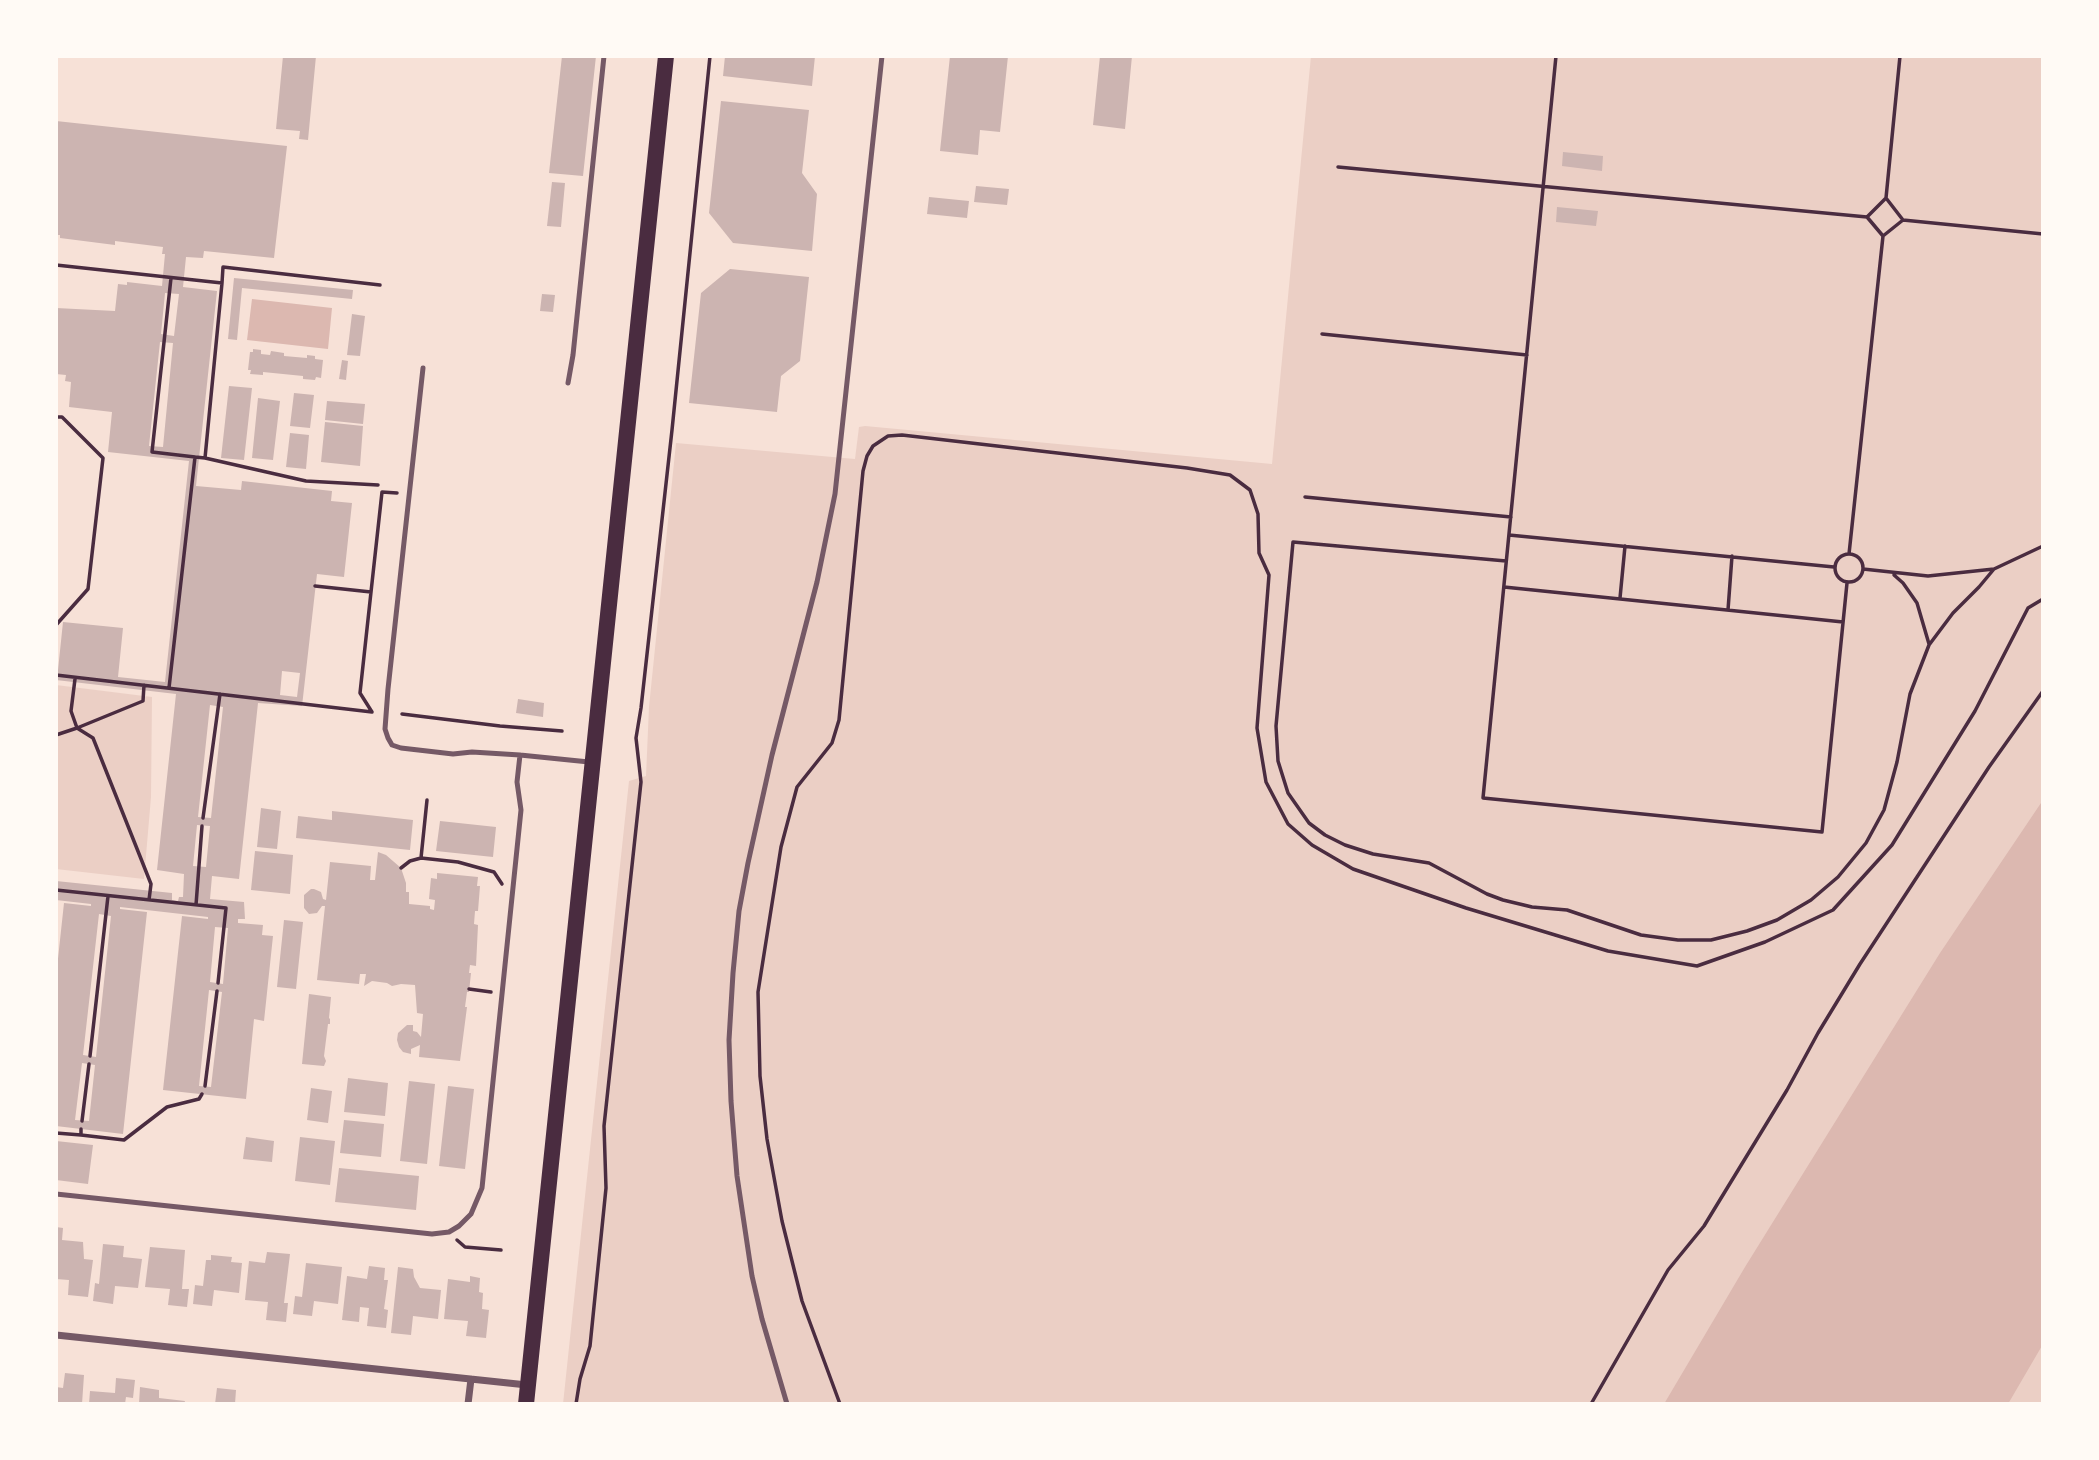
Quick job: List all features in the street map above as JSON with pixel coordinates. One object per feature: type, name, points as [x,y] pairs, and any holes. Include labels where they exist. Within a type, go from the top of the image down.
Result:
[{"type":"main road","points":[[526,1404],[666,56]]},
{"type":"street","points":[[56,1335],[528,1385]]},
{"type":"street","points":[[468,1404],[471,1379]]},
{"type":"lane","points":[[568,383],[604,56]]},
{"type":"lane","points":[[787,1404],[752,1276],[739,1188],[731,1101],[729,1040],[733,973],[739,911],[748,863],[772,755],[820,571],[835,494],[883,56]]},
{"type":"lane","points":[[423,368],[387,701],[385,729],[388,738],[393,745],[401,748],[453,754],[472,752],[592,762]]},
{"type":"lane","points":[[56,1194],[432,1234],[449,1232],[459,1226],[471,1214],[482,1188],[522,810],[517,782],[520,755]]},
{"type":"path","points":[[576,1404],[590,1346],[601,1240],[606,1188],[604,1126],[641,782],[636,738],[669,456],[710,56]]},
{"type":"path","points":[[1556,56],[1483,798],[1822,832],[1847,583]]},
{"type":"path","points":[[1867,217],[1886,198],[1900,56]]},
{"type":"path","points":[[1338,167],[1867,217],[1883,236]]},
{"type":"path","points":[[1886,198],[1903,220]]},
{"type":"path","points":[[1849,554],[1883,236],[1903,220],[2043,234]]},
{"type":"path","points":[[56,265],[222,283]]},
{"type":"path","points":[[205,458],[223,267],[380,285]]},
{"type":"path","points":[[171,278],[152,452],[205,458],[306,481],[378,485]]},
{"type":"path","points":[[1322,334],[1527,355]]},
{"type":"path","points":[[56,416],[62,417],[103,458],[88,589],[56,625]]},
{"type":"path","points":[[840,1404],[802,1301],[782,1221],[767,1139],[760,1076],[758,992],[781,847],[797,787],[832,743],[839,720],[863,471],[873,446],[888,436],[902,435],[1230,475],[1250,490],[1258,514],[1259,553],[1269,575],[1257,728],[1266,782],[1288,824],[1312,845],[1353,869],[1454,904],[1608,951],[1697,966],[1765,942],[1833,910],[1892,845],[1975,711],[2028,608],[2043,599]]},
{"type":"path","points":[[169,688],[195,457]]},
{"type":"path","points":[[56,675],[372,712],[360,693],[382,492],[410,494]]},
{"type":"path","points":[[1305,497],[1511,517]]},
{"type":"path","points":[[1509,535],[1834,567]]},
{"type":"path","points":[[1506,562],[1293,542],[1276,726],[1278,761],[1288,793],[1310,823],[1325,835],[1345,845],[1373,854],[1429,863],[1503,900],[1532,907],[1567,910],[1641,935],[1678,940],[1711,940],[1777,920],[1811,900],[1838,877],[1866,843],[1884,810],[1897,762],[1910,694],[1929,645],[1953,613],[1994,569]]},
{"type":"path","points":[[1620,598],[1625,545]]},
{"type":"path","points":[[1863,569],[1928,576],[1994,569],[2043,546]]},
{"type":"path","points":[[1849,554],[1858,557],[1863,569],[1856,581],[1847,583],[1839,579],[1834,567],[1841,556],[1849,554]]},
{"type":"path","points":[[1728,610],[1732,556]]},
{"type":"path","points":[[1892,573],[1917,603],[1929,645]]},
{"type":"path","points":[[315,586],[371,592]]},
{"type":"path","points":[[1504,587],[1843,622]]},
{"type":"path","points":[[75,678],[71,711],[77,728],[93,738],[151,884],[149,900]]},
{"type":"path","points":[[56,735],[144,701],[144,685]]},
{"type":"path","points":[[1591,1404],[1668,1270],[1703,1226],[1787,1090],[1860,964],[2043,691]]},
{"type":"path","points":[[204,818],[220,694]]},
{"type":"path","points":[[402,714],[562,731]]},
{"type":"path","points":[[421,858],[427,800]]},
{"type":"path","points":[[196,905],[202,826]]},
{"type":"path","points":[[401,868],[410,861],[421,858],[458,862],[494,873],[502,884]]},
{"type":"path","points":[[56,890],[226,908],[218,983]]},
{"type":"path","points":[[90,1056],[108,896]]},
{"type":"path","points":[[469,989],[491,992]]},
{"type":"path","points":[[205,1086],[217,991]]},
{"type":"path","points":[[82,1121],[89,1064]]},
{"type":"path","points":[[56,1133],[124,1139],[167,1107],[199,1099],[202,1094]]},
{"type":"path","points":[[81,1129],[81,1135]]},
{"type":"path","points":[[449,1232],[465,1247],[501,1250]]},
{"type":"shaded area","points":[[1311,56],[2043,56],[2043,1404],[563,1404],[629,781],[646,776],[649,707],[676,443],[855,459],[859,427],[865,426],[1272,464]]},
{"type":"shaded area","points":[[252,299],[332,308],[328,349],[247,340]]},
{"type":"shaded area","points":[[56,685],[152,697],[151,797],[144,879],[56,869]]},
{"type":"shaded area","points":[[2043,800],[2043,1344],[2008,1404],[1664,1404],[1745,1267],[1940,953]]},
{"type":"building","points":[[283,56],[316,56],[308,140],[299,139],[300,131],[276,129]]},
{"type":"building","points":[[562,56],[596,56],[583,176],[549,173]]},
{"type":"building","points":[[725,56],[815,56],[812,86],[723,76]]},
{"type":"building","points":[[950,56],[1008,56],[1000,132],[980,130],[978,155],[940,151]]},
{"type":"building","points":[[1100,56],[1132,56],[1125,129],[1093,125]]},
{"type":"building","points":[[721,101],[809,110],[802,173],[817,194],[812,251],[733,243],[709,213]]},
{"type":"building","points":[[56,121],[287,146],[274,258],[204,251],[203,258],[186,257],[183,287],[217,291],[196,486],[241,490],[242,481],[332,491],[331,501],[352,503],[344,577],[317,574],[302,706],[258,703],[239,879],[212,876],[210,899],[244,902],[245,919],[238,919],[238,923],[263,925],[262,935],[273,936],[264,1021],[254,1019],[246,1099],[163,1090],[182,916],[208,917],[120,907],[147,912],[123,1134],[56,1126],[56,977],[64,903],[91,904],[56,900],[56,881],[172,893],[172,900],[178,901],[179,897],[183,897],[184,874],[157,870],[176,694],[56,680],[56,669],[58,670],[63,622],[123,628],[118,677],[165,682],[189,461],[108,452],[112,412],[69,407],[71,382],[65,381],[66,375],[56,374],[56,308],[115,311],[118,284],[127,285],[127,282],[162,286],[165,254],[162,254],[163,247],[115,241],[115,245],[60,238],[60,235],[56,235]],"holes":[[[165,293],[179,294],[174,336],[161,334]],[[160,342],[173,343],[163,447],[149,446]],[[282,671],[300,673],[297,697],[280,695]],[[210,705],[223,707],[211,818],[198,817]],[[197,825],[210,826],[206,867],[193,866]],[[99,914],[111,916],[96,1057],[83,1055]],[[215,927],[228,928],[223,984],[210,982]],[[209,990],[222,992],[211,1087],[199,1086]],[[82,1063],[95,1065],[89,1121],[75,1120]]]},
{"type":"building","points":[[1563,152],[1603,156],[1602,171],[1562,166]]},
{"type":"building","points":[[552,182],[565,183],[561,227],[547,226]]},
{"type":"building","points":[[976,186],[1009,189],[1007,205],[974,202]]},
{"type":"building","points":[[929,197],[969,201],[967,218],[927,214]]},
{"type":"building","points":[[1557,207],[1598,211],[1596,226],[1556,222]]},
{"type":"building","points":[[730,269],[809,277],[800,361],[781,376],[777,412],[689,403],[701,293]]},
{"type":"building","points":[[234,278],[353,290],[352,299],[242,288],[237,340],[228,339]]},
{"type":"building","points":[[542,294],[555,295],[553,312],[540,311]]},
{"type":"building","points":[[352,314],[365,316],[360,356],[347,355]]},
{"type":"building","points":[[253,349],[261,350],[261,354],[270,355],[271,351],[284,353],[284,356],[315,356],[315,359],[323,360],[321,378],[303,379],[303,376],[263,372],[263,375],[250,374],[250,352],[253,352]]},
{"type":"building","points":[[342,360],[348,361],[346,380],[339,379]]},
{"type":"building","points":[[229,386],[252,388],[244,460],[221,458]]},
{"type":"building","points":[[294,393],[314,395],[310,428],[290,426]]},
{"type":"building","points":[[258,398],[280,401],[273,460],[252,458]]},
{"type":"building","points":[[327,401],[365,404],[363,424],[325,420]]},
{"type":"building","points":[[325,422],[363,426],[360,466],[321,462]]},
{"type":"building","points":[[290,433],[309,435],[306,469],[286,467]]},
{"type":"building","points":[[518,699],[544,703],[543,717],[516,713]]},
{"type":"building","points":[[261,808],[281,811],[277,849],[257,847]]},
{"type":"building","points":[[332,811],[413,820],[410,850],[296,838],[298,816],[332,820]]},
{"type":"building","points":[[440,821],[496,827],[493,857],[436,851]]},
{"type":"building","points":[[255,851],[293,855],[290,894],[251,890]]},
{"type":"building","points":[[378,852],[386,855],[401,868],[406,892],[409,892],[409,904],[430,906],[430,909],[434,910],[435,900],[429,899],[431,878],[437,879],[437,873],[478,877],[478,911],[475,911],[474,924],[478,925],[476,966],[470,965],[460,1061],[419,1057],[420,1045],[411,1049],[411,1054],[403,1052],[399,1047],[398,1033],[407,1025],[413,1025],[413,1031],[421,1037],[423,1014],[417,1013],[415,985],[392,986],[372,981],[364,986],[366,974],[360,974],[359,984],[317,980],[325,906],[317,913],[309,914],[304,908],[304,895],[314,889],[321,892],[326,900],[330,862],[371,866],[370,880],[375,880]]},
{"type":"building","points":[[284,920],[303,922],[296,989],[277,987]]},
{"type":"building","points":[[309,994],[331,997],[324,1066],[302,1064]]},
{"type":"building","points":[[348,1078],[388,1083],[385,1116],[344,1112]]},
{"type":"building","points":[[409,1081],[435,1084],[427,1164],[400,1161]]},
{"type":"building","points":[[448,1086],[474,1089],[465,1169],[439,1166]]},
{"type":"building","points":[[311,1088],[332,1091],[328,1123],[307,1120]]},
{"type":"building","points":[[344,1120],[384,1124],[381,1157],[340,1153]]},
{"type":"building","points":[[246,1137],[274,1141],[272,1162],[243,1159]]},
{"type":"building","points":[[300,1137],[335,1141],[330,1185],[295,1181]]},
{"type":"building","points":[[56,1141],[93,1145],[88,1184],[56,1180]]},
{"type":"building","points":[[339,1168],[419,1176],[416,1210],[335,1202]]},
{"type":"building","points":[[56,1227],[63,1228],[62,1240],[83,1242],[84,1259],[93,1260],[88,1297],[68,1295],[69,1280],[56,1279]]},
{"type":"building","points":[[103,1244],[124,1246],[123,1257],[142,1259],[138,1288],[115,1286],[113,1304],[93,1301],[95,1283],[99,1284]]},
{"type":"building","points":[[150,1247],[185,1250],[182,1289],[189,1289],[187,1307],[168,1305],[170,1289],[145,1287]]},
{"type":"building","points":[[267,1252],[290,1254],[284,1303],[288,1303],[286,1322],[266,1320],[268,1302],[245,1300],[249,1261],[265,1263]]},
{"type":"building","points":[[211,1255],[232,1257],[231,1262],[242,1263],[239,1293],[214,1290],[212,1306],[193,1304],[195,1285],[203,1286],[206,1260],[211,1260]]},
{"type":"building","points":[[306,1263],[342,1267],[338,1304],[314,1301],[312,1316],[293,1314],[295,1296],[302,1297]]},
{"type":"building","points":[[369,1266],[385,1268],[384,1280],[388,1280],[384,1309],[388,1310],[386,1328],[367,1326],[369,1308],[360,1307],[359,1322],[342,1320],[347,1276],[367,1279]]},
{"type":"building","points":[[398,1267],[413,1269],[420,1288],[441,1290],[438,1319],[413,1316],[411,1335],[391,1333]]},
{"type":"building","points":[[470,1276],[480,1278],[482,1309],[489,1310],[486,1338],[466,1336],[468,1321],[444,1319],[448,1279],[470,1282]]},
{"type":"building","points":[[65,1373],[84,1375],[82,1404],[56,1404],[56,1387],[63,1388]]},
{"type":"building","points":[[116,1378],[135,1380],[133,1398],[126,1397],[125,1404],[89,1404],[90,1391],[115,1393]]},
{"type":"building","points":[[140,1387],[159,1390],[159,1398],[185,1401],[184,1404],[139,1404]]},
{"type":"building","points":[[217,1388],[236,1390],[235,1404],[215,1404]]}]
